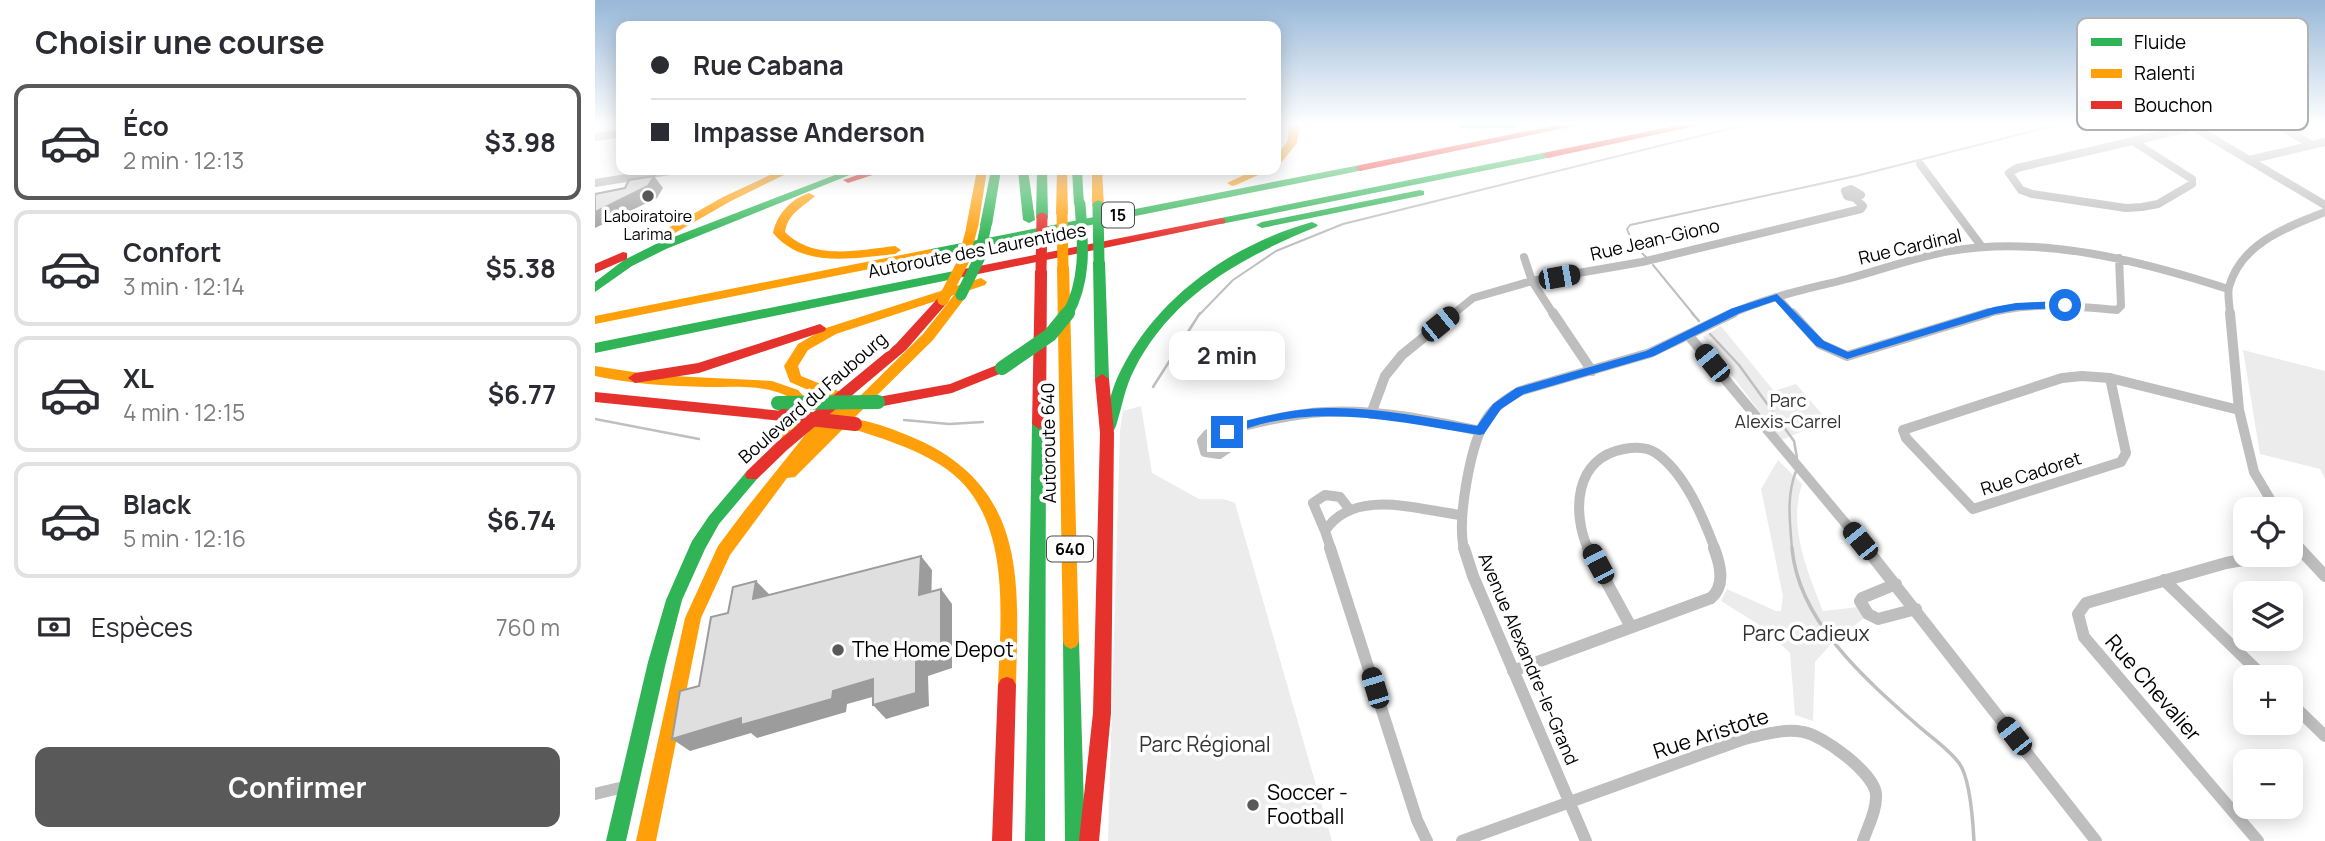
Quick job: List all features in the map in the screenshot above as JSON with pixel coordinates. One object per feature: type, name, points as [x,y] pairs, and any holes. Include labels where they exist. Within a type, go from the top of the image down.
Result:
[{"type":"main road","name":"Autoroute des Laurentides","points":[[595,320],[1376,164]]},
{"type":"main road","name":"Autoroute des Laurentides","points":[[595,348],[1502,164]]},
{"type":"main road","points":[[750,514],[810,439],[846,403],[841,398],[799,383],[791,371],[795,357],[804,346],[838,328],[1011,274],[1404,197],[1545,164]]},
{"type":"main road","points":[[637,250],[711,207],[778,175]]},
{"type":"main road","points":[[595,269],[741,202],[813,175]]},
{"type":"main road","points":[[595,288],[628,263],[662,246],[844,175]]},
{"type":"main road","points":[[866,175],[833,185],[802,200],[783,217],[779,233],[788,245],[809,252],[906,249]]},
{"type":"main road","points":[[979,227],[982,175]]},
{"type":"main road","points":[[979,227],[995,175]]},
{"type":"main road","points":[[1024,175],[1035,219]]},
{"type":"main road","points":[[1035,219],[1041,175]]},
{"type":"main road","name":"Autoroute 640","points":[[1062,175],[1075,841]]},
{"type":"main road","points":[[595,397],[669,404],[781,409],[878,401],[952,388],[1002,368],[1043,341],[1075,303],[1084,270],[1077,175]]},
{"type":"main road","points":[[1089,841],[1101,713],[1107,433],[1103,401],[1097,175]]},
{"type":"main road","points":[[662,306],[811,268],[1212,188],[1253,175]]},
{"type":"main road","points":[[1107,433],[1120,388],[1132,360],[1157,322],[1189,290],[1227,263],[1266,242],[1404,197]]},
{"type":"main road","name":"Autoroute 640","points":[[1035,219],[1041,271],[1035,841]]},
{"type":"main road","name":"Boulevard du Faubourg","points":[[646,841],[695,612],[716,566],[750,514],[928,337],[961,295],[979,259],[979,227]]},
{"type":"main road","name":"Boulevard du Faubourg","points":[[616,841],[669,611],[685,568],[705,533],[755,471],[907,342],[943,300],[979,227]]},
{"type":"main road","points":[[635,378],[677,373],[723,361],[1018,262]]},
{"type":"main road","points":[[595,371],[635,378],[761,384],[789,391],[801,402],[803,412],[786,443]]},
{"type":"main road","points":[[781,409],[905,437],[946,459],[979,492],[1000,532],[1010,588],[1002,841]]},
{"type":"main road","points":[[628,786],[658,778]]},
{"type":"street","points":[[1920,164],[1982,247]]},
{"type":"street","points":[[2034,164],[2009,173],[2021,190],[2126,208],[2158,204],[2192,184],[2193,179],[2169,164]]},
{"type":"street","points":[[2256,164],[2325,205]]},
{"type":"street","points":[[595,183],[645,175]]},
{"type":"street","name":"Rue Jean-Giono","points":[[1371,414],[1385,376],[1402,355],[1473,298],[1532,281],[1642,262],[1861,209],[1863,206],[1855,198]]},
{"type":"street","points":[[2269,497],[2253,472],[2239,410],[2228,289],[2242,258],[2262,242],[2289,226],[2325,212]]},
{"type":"street","name":"Rue Cardinal","points":[[1689,336],[1737,311],[1777,297],[1951,251],[1982,247],[2025,247],[2119,258],[2156,266],[2228,289]]},
{"type":"street","points":[[1524,257],[1532,281],[1592,371]]},
{"type":"street","points":[[1777,297],[1820,344],[1847,356],[1994,311],[2016,307],[2065,305],[2117,310],[2121,306],[2119,258]]},
{"type":"street","points":[[1689,336],[1896,584],[2096,841]]},
{"type":"street","name":"Avenue Alexandre-le-Grand","points":[[1586,841],[1469,567],[1462,539],[1464,489],[1480,430],[1492,411],[1515,394],[1650,354],[1689,336]]},
{"type":"street","name":"Rue Cadoret","points":[[2110,378],[2126,453],[2121,462],[1973,509],[1906,438],[1903,430],[2062,378],[2084,374],[2110,378],[2239,410]]},
{"type":"street","points":[[1223,431],[1281,417],[1327,412],[1371,414],[1480,430]]},
{"type":"street","points":[[1513,671],[1712,598],[1720,586],[1718,556],[1705,520],[1665,459],[1652,450],[1634,448],[1610,453],[1594,462],[1587,474],[1579,501],[1579,526],[1631,627]]},
{"type":"street","points":[[1350,510],[1340,497],[1325,495],[1313,503],[1325,531],[1417,820],[1427,841]]},
{"type":"street","points":[[1325,531],[1338,515],[1350,510],[1395,505],[1461,515]]},
{"type":"street","points":[[2303,557],[2325,576]]},
{"type":"street","name":"Rue Chevalier","points":[[2233,562],[2086,603],[2078,614],[2084,637],[2258,841]]},
{"type":"street","points":[[2164,580],[2252,665]]},
{"type":"street","points":[[1896,584],[1862,598],[1862,606],[1868,614],[1878,619],[1916,609]]},
{"type":"street","points":[[2303,715],[2325,736]]},
{"type":"street","name":"Rue Aristote","points":[[1570,804],[1744,739],[1787,729],[1809,731],[1825,738],[1869,778],[1877,791],[1875,808],[1863,841]]},
{"type":"street","points":[[595,794],[628,786]]},
{"type":"street","points":[[1462,841],[1570,804]]},
{"type":"green space","name":"Parc Alexis-Carrel","points":[[1721,326],[1774,391],[1796,384],[1828,421],[1781,440],[1703,337]]},
{"type":"green space","points":[[2243,350],[2325,371],[2325,479],[2320,469],[2260,454]]},
{"type":"green space","name":"Parc Régional","points":[[1141,406],[1152,473],[1199,499],[1223,499],[1235,503],[1332,841],[1108,841],[1120,431],[1123,411]]},
{"type":"green space","name":"Parc Cadieux","points":[[1778,460],[1802,484],[1798,500],[1798,532],[1823,611],[1859,607],[1868,615],[1832,643],[1815,662],[1813,721],[1795,715],[1790,653],[1761,626],[1721,601],[1727,589],[1781,611],[1783,596],[1761,489]]},
{"type":"building","points":[[654,176],[648,186],[595,212],[595,194],[625,188],[629,180]]},
{"type":"building","name":"The Home Depot","points":[[921,556],[919,595],[941,589],[941,655],[916,662],[916,693],[873,705],[873,679],[833,691],[832,699],[741,725],[741,718],[672,739],[680,691],[699,686],[711,617],[728,613],[733,587],[756,581],[753,599]]},
{"type":"waterway","points":[[1199,315],[1233,280],[1276,251],[1343,224],[1585,164]]},
{"type":"waterway","points":[[1646,257],[1633,244],[1627,229],[1630,225],[1902,164]]},
{"type":"waterway","points":[[1653,265],[1694,315]]},
{"type":"waterway","points":[[1153,387],[1200,313]]},
{"type":"waterway","points":[[1692,313],[1699,321]]},
{"type":"waterway","points":[[1710,334],[1739,365],[1794,441],[1797,458]]},
{"type":"waterway","points":[[595,419],[699,439]]},
{"type":"waterway","points":[[904,420],[949,424],[983,422]]},
{"type":"waterway","points":[[1792,549],[1790,500],[1796,471]]},
{"type":"waterway","points":[[1792,548],[1797,574],[1807,599],[1837,646],[1875,687],[1959,763],[1968,789],[1974,841]]},
{"type":"traffic: fast","points":[[1221,221],[1502,164]]},
{"type":"traffic: fast","points":[[931,253],[1360,168]]},
{"type":"traffic: fast","points":[[595,288],[628,263],[662,246],[844,175]]},
{"type":"traffic: fast","points":[[986,225],[995,175]]},
{"type":"traffic: fast","points":[[1024,175],[1029,220]]},
{"type":"traffic: fast","points":[[1042,175],[1042,218]]},
{"type":"traffic: fast","points":[[1077,175],[1080,204]]},
{"type":"traffic: fast","points":[[1262,225],[1420,193]]},
{"type":"traffic: fast","points":[[1002,368],[1050,335],[1065,319],[1075,302],[1083,261],[1080,204]]},
{"type":"traffic: fast","points":[[1098,206],[1099,262]]},
{"type":"traffic: fast","points":[[961,295],[979,259],[986,225]]},
{"type":"traffic: fast","points":[[1109,426],[1119,390],[1142,343],[1182,298],[1230,263],[1312,225]]},
{"type":"traffic: fast","points":[[1099,262],[1102,379]]},
{"type":"traffic: fast","points":[[595,348],[964,273]]},
{"type":"traffic: fast","points":[[778,403],[878,402]]},
{"type":"traffic: fast","points":[[1035,841],[1039,424]]},
{"type":"traffic: fast","points":[[616,841],[674,600],[698,546],[714,520],[752,475]]},
{"type":"traffic: fast","points":[[1071,641],[1075,841]]},
{"type":"traffic: slow","points":[[655,239],[727,199],[778,175]]},
{"type":"traffic: slow","points":[[972,228],[981,175]]},
{"type":"traffic: slow","points":[[1062,175],[1062,214]]},
{"type":"traffic: slow","points":[[1097,175],[1098,206]]},
{"type":"traffic: slow","points":[[1232,183],[1252,175]]},
{"type":"traffic: slow","points":[[809,196],[793,207],[782,220],[779,233],[789,243],[802,250],[832,255],[895,250]]},
{"type":"traffic: slow","points":[[1062,214],[1063,267]]},
{"type":"traffic: slow","points":[[943,300],[963,262],[972,228]]},
{"type":"traffic: slow","points":[[595,320],[931,253]]},
{"type":"traffic: slow","points":[[1063,267],[1071,641]]},
{"type":"traffic: slow","points":[[750,514],[810,439],[845,404],[843,399],[795,379],[791,366],[803,347],[831,331],[981,282]]},
{"type":"traffic: slow","points":[[790,473],[928,337],[961,295]]},
{"type":"traffic: slow","points":[[595,371],[652,379],[751,383],[782,388],[796,395],[802,409],[786,442]]},
{"type":"traffic: slow","points":[[855,424],[907,441],[947,461],[975,487],[993,516],[1003,551],[1008,590],[1007,685]]},
{"type":"traffic: slow","points":[[646,841],[693,618],[724,551],[757,508]]},
{"type":"traffic: jam","points":[[1360,168],[1379,164]]},
{"type":"traffic: jam","points":[[848,180],[866,175]]},
{"type":"traffic: jam","points":[[1041,271],[1042,218]]},
{"type":"traffic: jam","points":[[964,273],[1221,221]]},
{"type":"traffic: jam","points":[[595,269],[623,256]]},
{"type":"traffic: jam","points":[[1039,424],[1041,271]]},
{"type":"traffic: jam","points":[[752,475],[782,446],[901,347],[943,300]]},
{"type":"traffic: jam","points":[[635,378],[699,368],[820,328]]},
{"type":"traffic: jam","points":[[878,402],[952,388],[1002,368]]},
{"type":"traffic: jam","points":[[1089,841],[1102,713],[1107,433],[1102,379]]},
{"type":"traffic: jam","points":[[595,397],[783,416]]},
{"type":"traffic: jam","points":[[783,416],[855,424]]},
{"type":"traffic: jam","points":[[1002,841],[1007,685]]},
{"type":"place","name":"Laboiratoire Larima","points":[[648,196]]},
{"type":"place","name":"The Home Depot","points":[[838,650]]},
{"type":"place","name":"Soccer - Football","points":[[1253,805]]},
{"type":"route","points":[[1227,432],[1223,431],[1281,417],[1327,412],[1371,414],[1480,430],[1497,407],[1520,391],[1650,354],[1737,311],[1777,297],[1820,344],[1847,356],[1994,311],[2016,307],[2065,305]]}]
